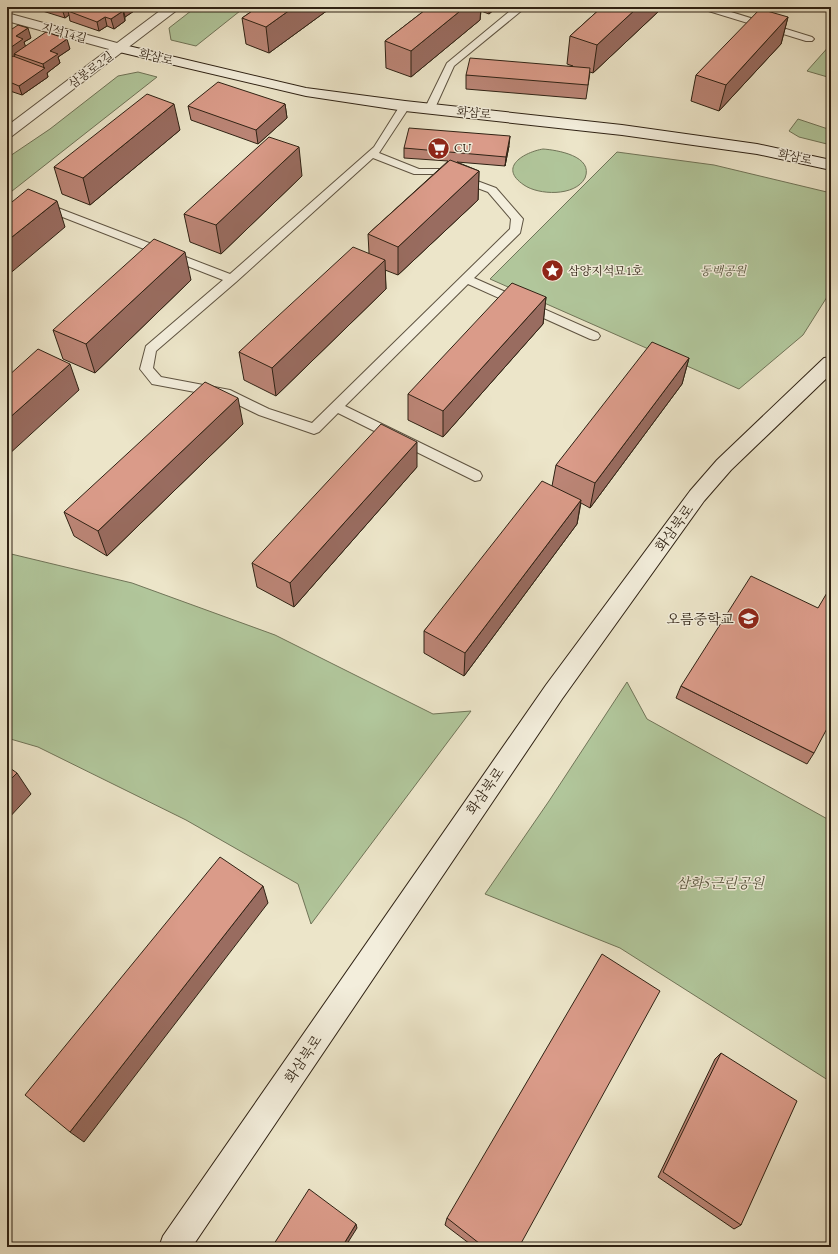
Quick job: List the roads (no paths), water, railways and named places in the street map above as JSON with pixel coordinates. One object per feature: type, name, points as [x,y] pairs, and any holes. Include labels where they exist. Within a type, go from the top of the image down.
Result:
[{"type":"street","name":"삼봉로2길","points":[[7,133],[174,7]]},
{"type":"street","name":"지석14길","points":[[11,22],[120,48]]},
{"type":"street","name":"화삼로","points":[[120,48],[306,92],[405,106],[629,131],[757,149],[831,165]]},
{"type":"street","name":"화삼북로","points":[[174,1247],[554,692],[697,496],[724,465],[831,363]]},
{"type":"lane","points":[[430,108],[450,65],[521,7]]},
{"type":"lane","points":[[705,7],[716,9],[809,39]]},
{"type":"lane","points":[[372,154],[418,172],[441,171],[492,190],[517,219],[516,230],[314,429],[264,412],[225,393],[157,381],[146,369],[150,349],[232,279],[372,154],[405,106]]},
{"type":"lane","points":[[34,202],[232,279]]},
{"type":"lane","points":[[467,279],[594,336]]},
{"type":"lane","points":[[336,407],[475,476]]},
{"type":"place","name":"CU","points":[[439,148]]},
{"type":"place","name":"삼양지석묘1호","points":[[552,271]]},
{"type":"place","name":"오름중학교","points":[[749,619]]},
{"type":"park label","name":"동백공원","points":[[723,271]]},
{"type":"park label","name":"삼화5근린공원","points":[[720,883]]}]
